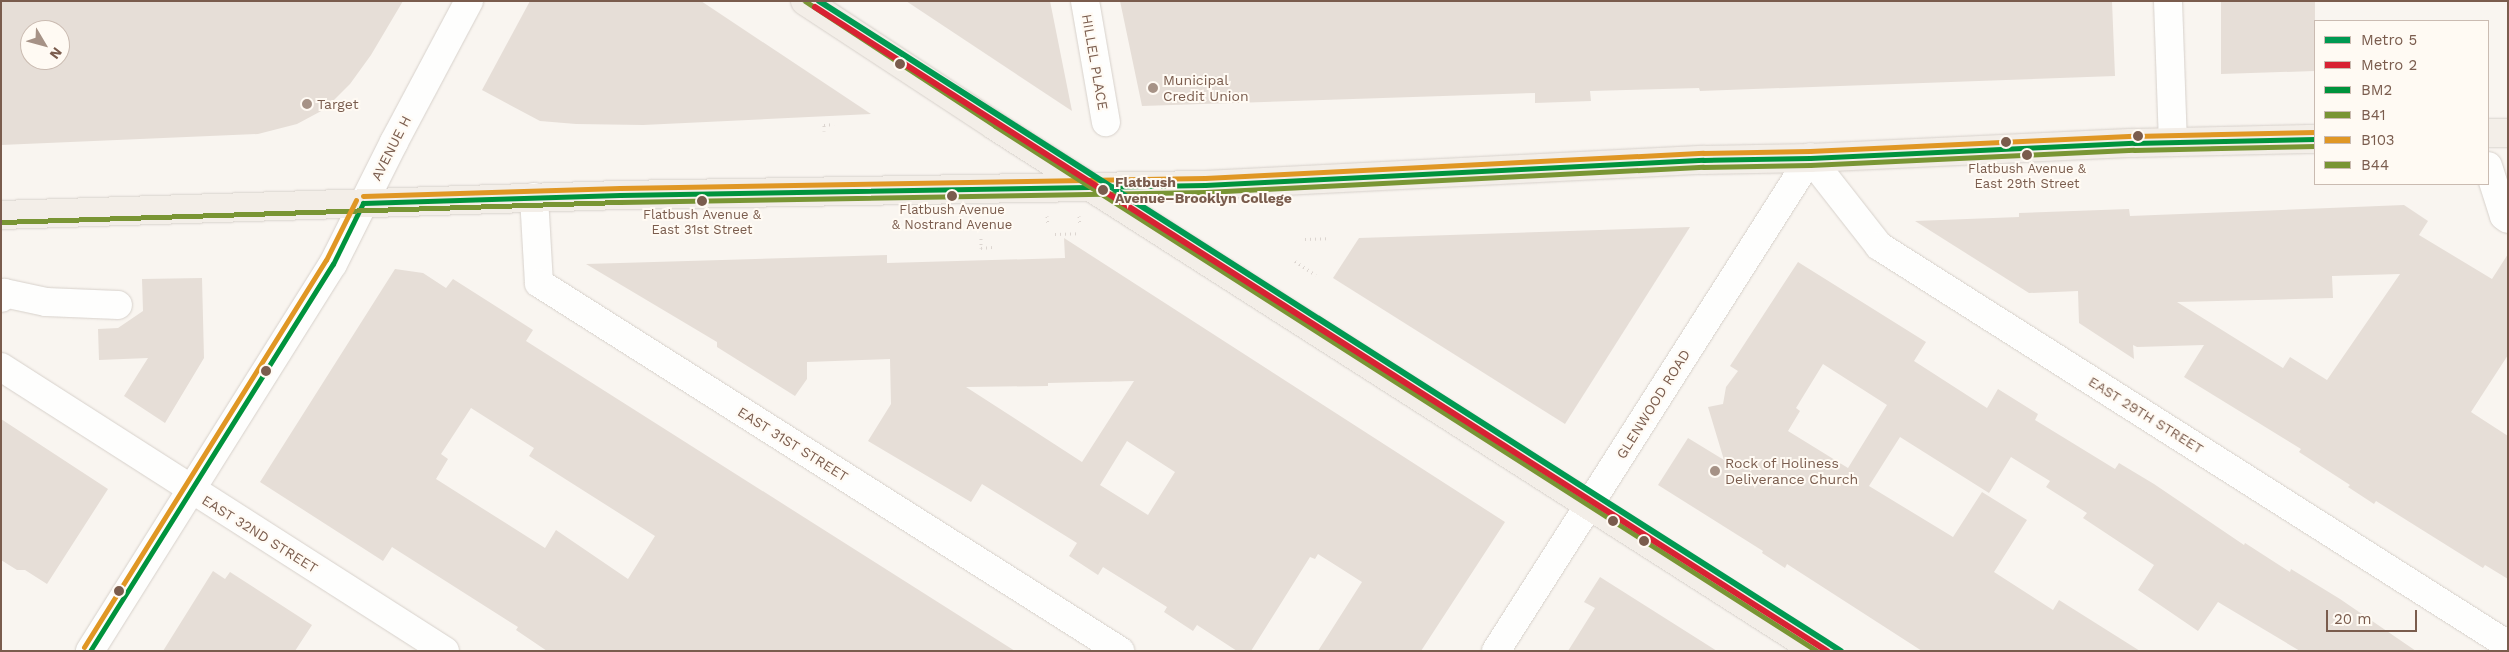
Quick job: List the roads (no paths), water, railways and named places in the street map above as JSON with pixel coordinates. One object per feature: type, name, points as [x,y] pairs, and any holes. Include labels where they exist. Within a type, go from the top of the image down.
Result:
[{"type":"main road","points":[[805,1],[1091,187],[1817,651]]},
{"type":"main road","points":[[2489,133],[2508,132]]},
{"type":"main road","points":[[1,215],[534,198],[1205,185],[1703,160],[1810,158],[2173,142],[2314,139]]},
{"type":"street","name":"AVENUE H","points":[[90,651],[333,264],[469,1]]},
{"type":"street","name":"HILLEL PLACE","points":[[1085,1],[1106,122]]},
{"type":"street","points":[[2168,1],[2173,142]]},
{"type":"street","name":"GLENWOOD ROAD","points":[[1496,651],[1810,158]]},
{"type":"street","name":"EAST 29TH STREET","points":[[1810,158],[1879,246],[2508,645]]},
{"type":"street","points":[[2489,169],[2504,216],[2508,219]]},
{"type":"street","name":"EAST 31ST STREET","points":[[534,198],[539,283],[1120,651]]},
{"type":"street","points":[[3,296],[46,302],[118,305]]},
{"type":"street","name":"EAST 32ND STREET","points":[[1,366],[445,651]]},
{"type":"metro line","name":"5","points":[[819,1],[1841,651]]},
{"type":"metro line","name":"2","points":[[815,7],[1827,651]]},
{"type":"place","name":"Municipal Credit Union","points":[[1153,88]]},
{"type":"place","name":"Target","points":[[307,104]]},
{"type":"place","name":"Flatbush Avenue & East 29th Street","points":[[2027,155]]},
{"type":"place","name":"Flatbush Avenue–Brooklyn College","points":[[1103,190]]},
{"type":"place","name":"Flatbush Avenue & Nostrand Avenue","points":[[952,196]]},
{"type":"place","name":"Flatbush Avenue & East 31st Street","points":[[702,201]]},
{"type":"place","name":"Rock of Holiness Deliverance Church","points":[[1715,471]]}]
